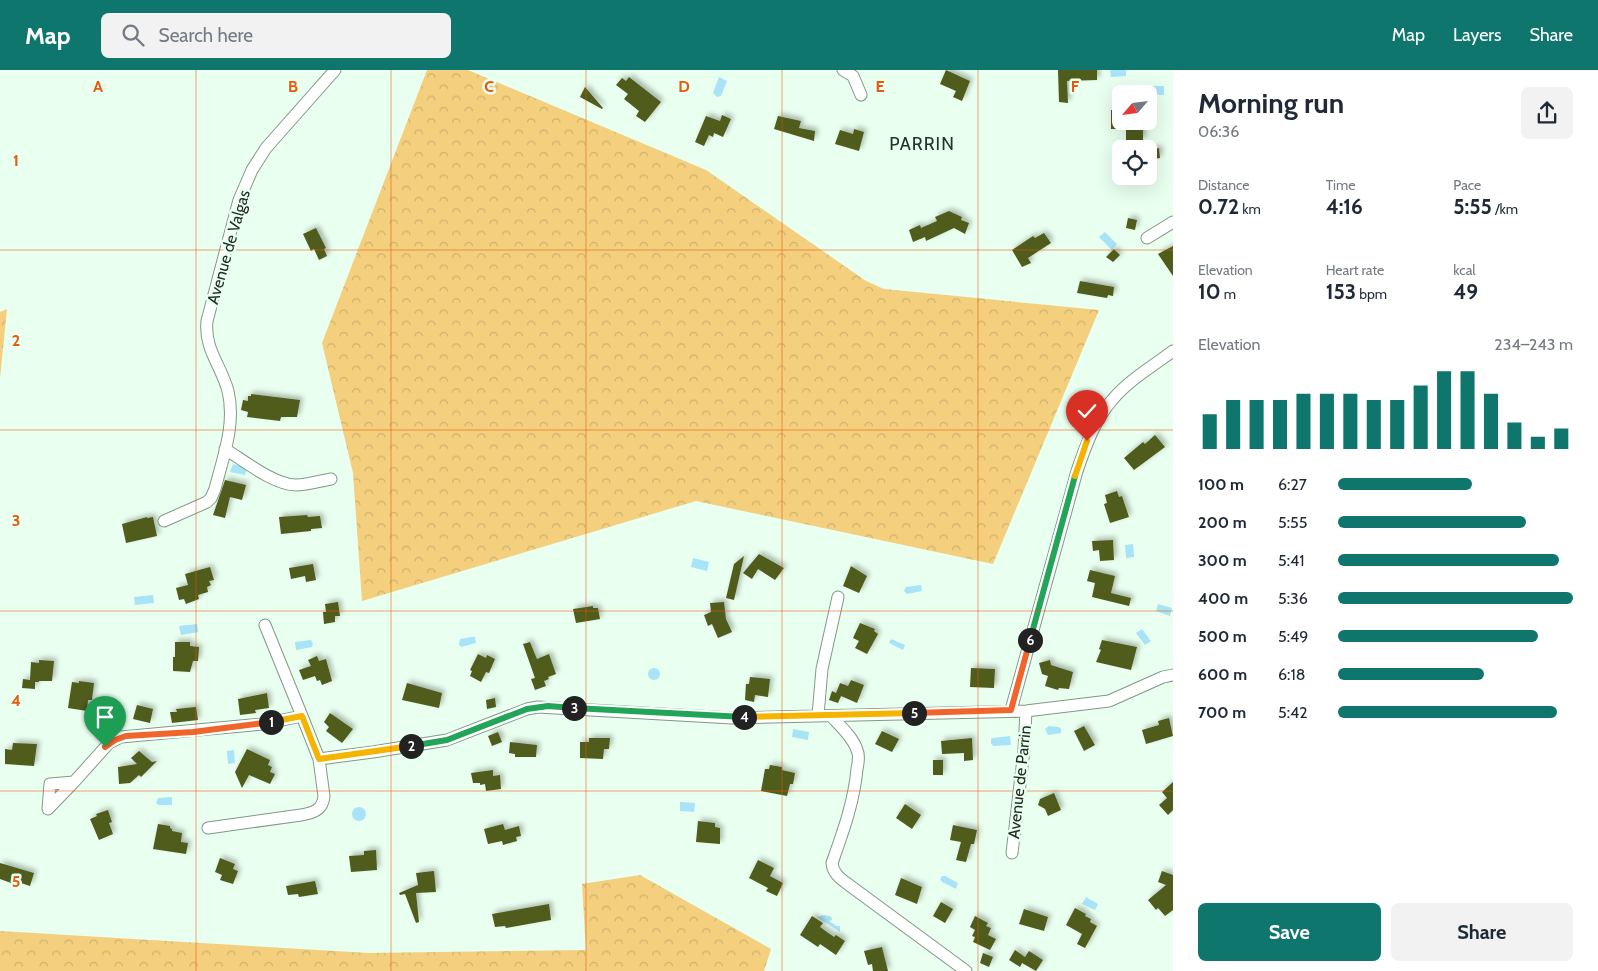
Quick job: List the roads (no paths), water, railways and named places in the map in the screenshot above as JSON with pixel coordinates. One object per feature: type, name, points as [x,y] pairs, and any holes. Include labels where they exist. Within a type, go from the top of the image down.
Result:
[{"type":"street","name":"Avenue de Valgas","points":[[164,520],[207,502],[211,498],[225,449],[231,420],[228,392],[215,363],[205,332],[206,321],[239,200],[252,170],[266,148],[335,70]]},
{"type":"street","points":[[843,70],[853,76],[861,95]]},
{"type":"street","points":[[1147,238],[1173,222]]},
{"type":"street","name":"Avenue de Parrin","points":[[1011,710],[1087,441],[1112,399],[1126,386],[1173,351]]},
{"type":"street","points":[[225,449],[269,476],[286,484],[302,485],[331,479]]},
{"type":"street","points":[[818,715],[822,669],[838,597]]},
{"type":"street","points":[[208,828],[301,816],[316,812],[324,796],[319,759],[265,625]]},
{"type":"street","points":[[319,759],[447,740],[527,709],[538,707],[732,718],[1026,711],[1109,701],[1173,675]]},
{"type":"street","name":"Avenue de Parrin","points":[[1012,853],[1024,750],[1026,711]]},
{"type":"street","points":[[74,782],[109,744],[120,737],[263,724],[302,716]]},
{"type":"street","points":[[831,716],[852,740],[859,755],[849,816],[832,864],[836,874],[966,971]]},
{"type":"water","points":[[1110,70],[1126,70],[1126,76],[1111,77]]},
{"type":"water","points":[[719,77],[727,81],[721,96],[717,97],[713,93]]},
{"type":"water","points":[[1158,86],[1164,86],[1164,95],[1158,95]]},
{"type":"water","points":[[1105,232],[1117,244],[1112,250],[1099,237]]},
{"type":"water","points":[[233,464],[247,468],[245,475],[230,472]]},
{"type":"water","points":[[1133,544],[1134,557],[1126,558],[1125,545]]},
{"type":"water","points":[[693,558],[709,562],[707,571],[691,567]]},
{"type":"water","points":[[921,585],[922,591],[907,594],[904,591],[906,587]]},
{"type":"water","points":[[153,595],[154,603],[135,605],[134,597]]},
{"type":"water","points":[[1158,604],[1172,608],[1170,616],[1156,611]]},
{"type":"water","points":[[197,624],[198,632],[181,635],[179,626]]},
{"type":"water","points":[[1142,629],[1151,641],[1145,645],[1136,633]]},
{"type":"water","points":[[475,637],[476,643],[461,647],[459,645],[460,639]]},
{"type":"water","points":[[891,639],[905,645],[903,650],[889,643]]},
{"type":"water","points":[[311,640],[312,647],[296,650],[295,642]]},
{"type":"water","points":[[652,668],[656,668],[660,674],[656,680],[652,680],[648,676],[648,672]]},
{"type":"water","points":[[1049,726],[1059,727],[1061,733],[1048,735],[1045,729]]},
{"type":"water","points":[[793,729],[809,732],[808,740],[792,737]]},
{"type":"water","points":[[1010,736],[1011,745],[994,746],[991,744],[991,739],[993,738]]},
{"type":"water","points":[[234,750],[235,763],[228,764],[227,751]]},
{"type":"water","points":[[172,797],[172,805],[159,805],[156,803],[158,798]]},
{"type":"water","points":[[680,802],[695,803],[694,812],[680,811]]},
{"type":"water","points":[[359,807],[364,809],[366,814],[364,819],[359,821],[354,819],[352,814],[354,809]]},
{"type":"water","points":[[942,876],[958,883],[956,889],[942,882],[940,879]]},
{"type":"water","points":[[1086,897],[1098,904],[1095,910],[1082,904]]},
{"type":"water","points":[[823,915],[830,916],[832,920],[829,921],[840,926],[840,932],[817,917]]},
{"type":"district","name":"PARRIN","points":[[922,144]]}]
